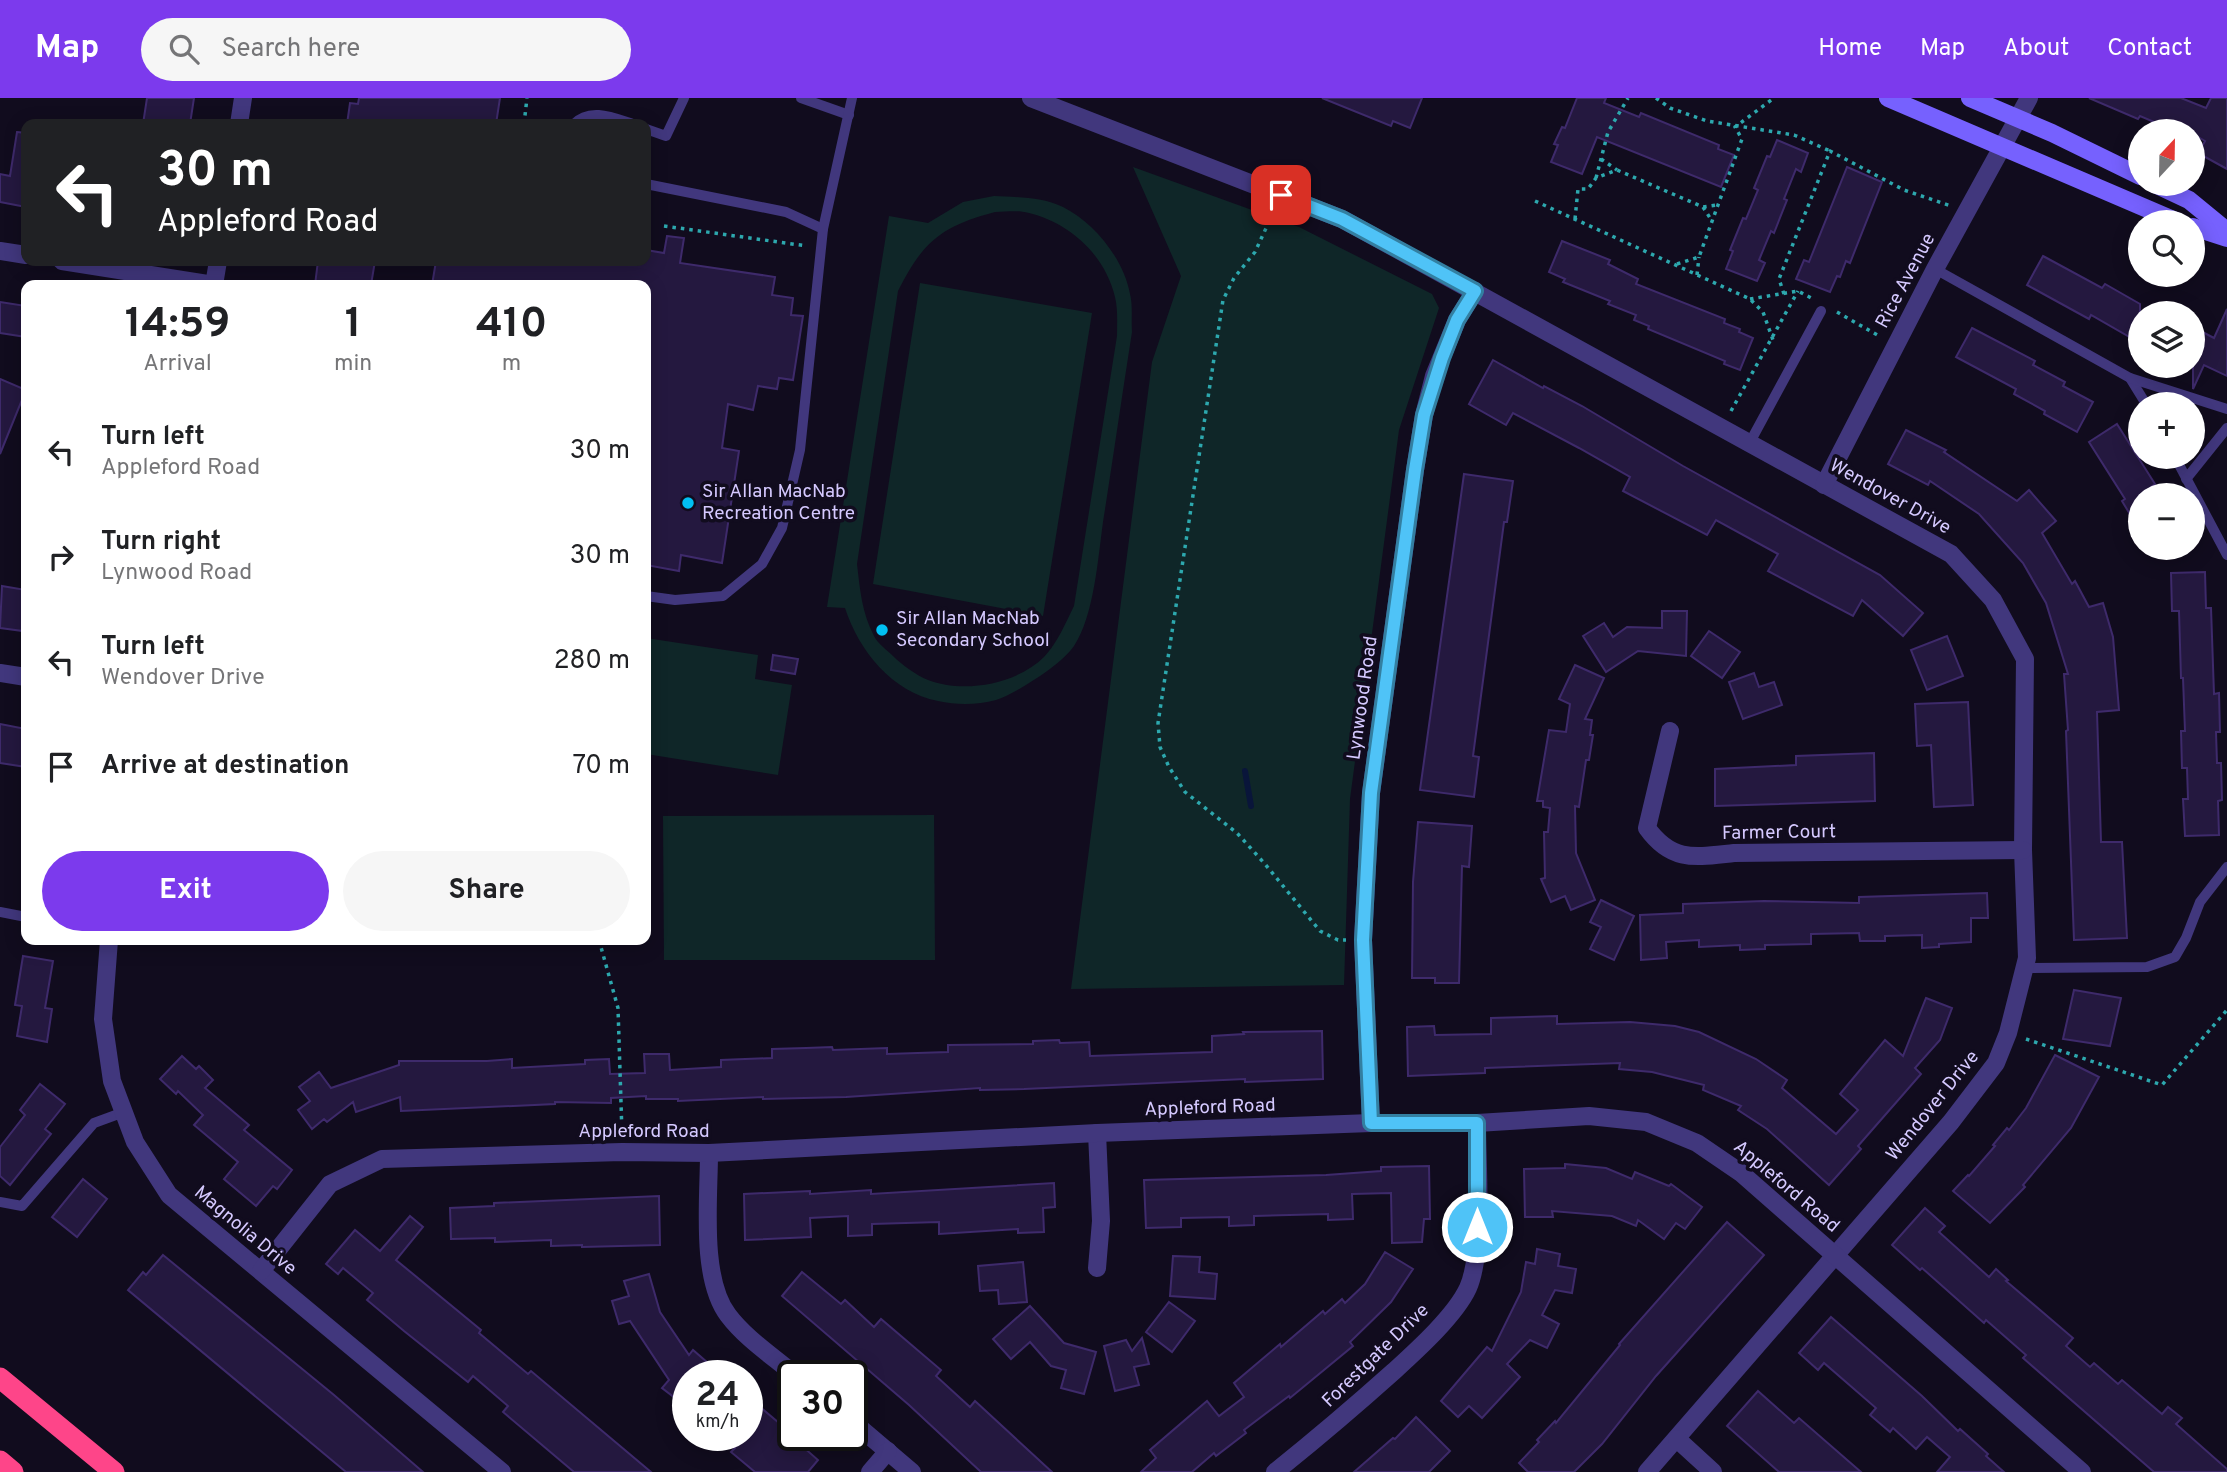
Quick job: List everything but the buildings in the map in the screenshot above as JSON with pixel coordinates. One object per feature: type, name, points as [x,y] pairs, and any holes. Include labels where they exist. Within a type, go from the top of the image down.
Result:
[{"type":"highway","points":[[0,1378],[114,1472]]},
{"type":"highway","points":[[0,1461],[13,1472]]},
{"type":"main road","points":[[1888,98],[2150,210]]},
{"type":"main road","points":[[1970,98],[2019,118],[2128,170]]},
{"type":"main road","points":[[2180,196],[2227,231]]},
{"type":"main road","points":[[2205,231],[2227,238]]},
{"type":"street","points":[[240,119],[243,98]]},
{"type":"street","name":"Wendover Drive","points":[[1031,98],[1342,219],[1951,554],[1993,600],[2025,659],[2023,850],[2027,958],[2008,1033],[1996,1063],[1951,1122],[1647,1472]]},
{"type":"street","name":"Rice Avenue","points":[[1824,485],[1935,269],[2029,98]]},
{"type":"street","points":[[0,251],[21,254]]},
{"type":"street","points":[[94,266],[182,280]]},
{"type":"street","name":"Lynwood Road","points":[[1371,1123],[1363,940],[1371,793],[1424,415],[1434,376],[1457,320],[1475,291]]},
{"type":"street","points":[[0,673],[21,676]]},
{"type":"street","name":"Farmer Court","points":[[1670,731],[1647,828],[1658,843],[1691,858],[1734,853],[2023,850]]},
{"type":"street","name":"Magnolia Drive","points":[[109,945],[103,1019],[112,1081],[135,1142],[169,1195],[502,1472]]},
{"type":"street","name":"Appleford Road","points":[[261,1271],[330,1184],[382,1158],[622,1152],[709,1153],[1097,1133],[1371,1123],[1477,1123],[1589,1116],[1646,1122],[1697,1143],[1741,1173],[2082,1472]]},
{"type":"street","name":"Forestgate Drive","points":[[1275,1472],[1333,1426],[1419,1348],[1445,1321],[1468,1289],[1477,1254],[1477,1123]]},
{"type":"street","points":[[1097,1133],[1101,1222],[1097,1268]]},
{"type":"street","points":[[709,1153],[709,1264],[715,1287],[727,1315],[777,1360]]},
{"type":"street","points":[[868,1434],[912,1472]]},
{"type":"street","points":[[1677,1439],[1713,1472]]},
{"type":"street","points":[[870,1472],[888,1451]]},
{"type":"lane","points":[[651,131],[666,136],[684,98]]},
{"type":"lane","points":[[801,98],[849,115]]},
{"type":"lane","points":[[651,597],[675,600],[723,596],[762,564],[782,528],[800,450],[823,229],[852,98]]},
{"type":"lane","points":[[580,119],[590,114],[617,119]]},
{"type":"lane","points":[[651,185],[786,212],[823,229]]},
{"type":"lane","points":[[1935,269],[2128,377]]},
{"type":"lane","points":[[1749,444],[1821,311]]},
{"type":"lane","points":[[2130,378],[2139,392]]},
{"type":"lane","points":[[2130,378],[2227,409]]},
{"type":"lane","points":[[2186,479],[2227,428]]},
{"type":"lane","points":[[2181,469],[2227,555]]},
{"type":"lane","points":[[2025,968],[2147,967],[2175,957],[2186,938],[2200,902],[2227,867]]},
{"type":"lane","points":[[0,912],[21,916]]},
{"type":"lane","points":[[0,1202],[22,1206],[94,1123],[124,1112]]},
{"type":"path","points":[[525,119],[527,98]]},
{"type":"path","points":[[1575,219],[1578,189],[1588,189],[1596,178],[1608,132],[1628,98]]},
{"type":"path","points":[[1656,98],[1671,108],[1695,117],[1735,127],[1794,135],[1830,150],[1904,190],[1967,212]]},
{"type":"path","points":[[1735,127],[1774,98]]},
{"type":"path","points":[[1697,275],[1699,257],[1742,139],[1735,127]]},
{"type":"path","points":[[1784,294],[1779,279],[1830,150]]},
{"type":"path","points":[[1601,159],[1617,170],[1703,206],[1718,205]]},
{"type":"path","points":[[1596,178],[1617,170]]},
{"type":"path","points":[[1281,195],[1255,252],[1234,278],[1223,300],[1158,723],[1160,747],[1185,792],[1237,833],[1320,932],[1338,940],[1363,940]]},
{"type":"path","points":[[1535,201],[1750,299],[1763,312],[1773,340]]},
{"type":"path","points":[[1703,206],[1712,221]]},
{"type":"path","points":[[664,226],[823,248]]},
{"type":"path","points":[[1675,265],[1699,257]]},
{"type":"path","points":[[1721,428],[1773,340],[1798,291]]},
{"type":"path","points":[[600,945],[618,1009],[622,1152]]},
{"type":"path","points":[[2008,1033],[2162,1085],[2227,1010]]},
{"type":"green space","points":[[1133,167],[1299,227],[1432,294],[1439,308],[1399,430],[1350,799],[1344,985],[1071,989],[1152,362],[1181,276]]},
{"type":"green space","points":[[994,196],[1020,197],[1055,204],[1075,214],[1097,233],[1122,268],[1131,299],[1132,332],[1094,586],[1081,634],[1068,653],[1027,685],[996,700],[967,704],[938,701],[906,689],[892,679],[868,654],[845,608],[827,607],[889,216],[928,223],[963,202]],"holes":[[[995,212],[1025,212],[1044,218],[1058,224],[1084,243],[1110,282],[1117,306],[1117,336],[1074,606],[1053,645],[1033,666],[1005,680],[958,686],[928,680],[901,663],[878,642],[864,610],[857,564],[898,291],[916,260],[936,238],[961,223]]]},
{"type":"green space","points":[[920,283],[1092,313],[1043,616],[873,584]]},
{"type":"green space","points":[[651,639],[758,655],[755,679],[792,685],[778,775],[651,755]]},
{"type":"green space","points":[[934,815],[935,960],[664,960],[663,816]]},
{"type":"waterway","points":[[1245,771],[1251,806]]},
{"type":"place","name":"Sir Allan MacNab Recreation Centre","points":[[688,503]]},
{"type":"place","name":"Sir Allan MacNab Secondary School","points":[[882,630]]},
{"type":"route","points":[[1281,195],[1342,219],[1475,291],[1457,320],[1434,376],[1424,415],[1371,793],[1363,940],[1371,1123],[1477,1123],[1477,1227]]}]
